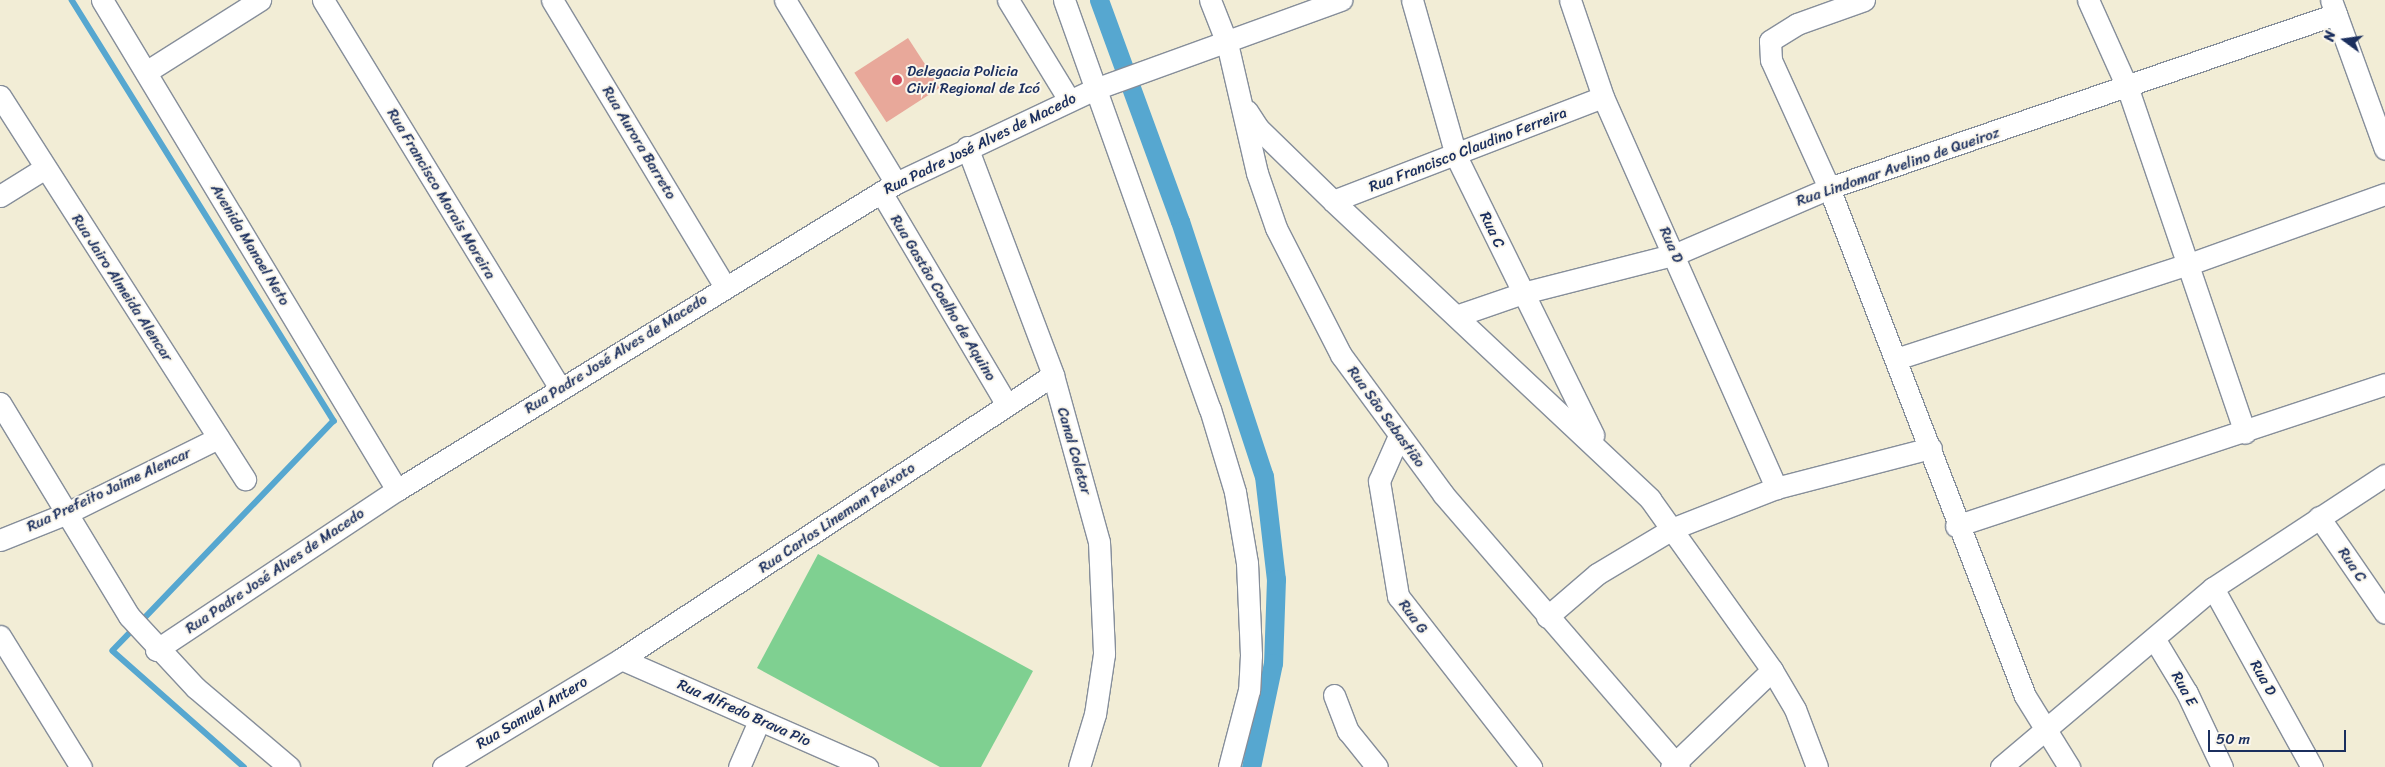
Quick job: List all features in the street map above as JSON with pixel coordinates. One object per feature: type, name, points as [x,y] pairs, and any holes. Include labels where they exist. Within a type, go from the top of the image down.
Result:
[{"type":"street","name":"Avenida Manoel Neto","points":[[102,0],[398,490]]},
{"type":"street","points":[[146,72],[260,0]]},
{"type":"street","name":"Rua Francisco Morais Moreira","points":[[323,0],[560,389]]},
{"type":"street","name":"Rua Aurora Barreto","points":[[552,0],[725,287]]},
{"type":"street","name":"Rua Gastão Coelho de Aquino","points":[[785,0],[1006,403]]},
{"type":"street","points":[[1008,0],[1069,100]]},
{"type":"street","points":[[1064,0],[1103,87],[1210,409],[1235,492],[1249,581],[1251,655],[1249,690],[1229,767]]},
{"type":"street","name":"Rua São Sebastião","points":[[1210,0],[1227,44],[1257,173],[1276,228],[1341,355],[1398,438],[1546,617],[1675,766]]},
{"type":"street","name":"Rua Padre José Alves de Macedo","points":[[153,646],[560,389],[888,188],[967,147],[1069,100],[1227,44],[1341,0]]},
{"type":"street","name":"Rua C","points":[[1412,0],[1456,156],[1599,449]]},
{"type":"street","name":"Rua D","points":[[1570,0],[1603,97],[1676,254],[1776,488]]},
{"type":"street","points":[[1864,0],[1796,24],[1770,41],[1771,60],[1829,188],[1931,448],[1956,526],[1978,566],[2025,696],[2069,767]]},
{"type":"street","points":[[2088,0],[2128,89],[2245,433]]},
{"type":"street","points":[[2334,7],[2385,150]]},
{"type":"street","name":"Rua Lindomar Avelino de Queiroz","points":[[1459,316],[1523,293],[1676,254],[1829,188],[2128,89],[2334,7]]},
{"type":"street","name":"Rua Jairo Almeida Alencar","points":[[0,96],[245,479]]},
{"type":"street","name":"Rua Francisco Claudino Ferreira","points":[[1333,201],[1456,156],[1603,97]]},
{"type":"street","points":[[1241,103],[1258,128],[1333,201],[1459,316],[1599,449],[1674,528],[1772,670],[1795,709],[1817,767]]},
{"type":"street","name":"Canal Coletor","points":[[967,147],[1053,376],[1099,542],[1104,600],[1104,654],[1095,714],[1079,767]]},
{"type":"street","points":[[0,196],[45,168]]},
{"type":"street","points":[[1896,359],[2189,264],[2385,194]]},
{"type":"street","name":"Rua Carlos Linemam Peixoto","points":[[622,659],[1006,403],[1053,376]]},
{"type":"street","points":[[1956,526],[2245,433],[2385,384]]},
{"type":"street","points":[[0,403],[129,616],[153,646],[289,767]]},
{"type":"street","name":"Rua Prefeito Jaime Alencar","points":[[0,540],[67,513],[218,438]]},
{"type":"street","name":"Rua G","points":[[1398,438],[1379,482],[1398,596],[1530,767]]},
{"type":"street","points":[[1546,617],[1597,574],[1674,528],[1776,488],[1931,448]]},
{"type":"street","points":[[2001,767],[2155,640],[2213,588],[2385,475]]},
{"type":"street","name":"Rua C","points":[[2319,517],[2385,613]]},
{"type":"street","name":"Rua D","points":[[2213,588],[2312,767]]},
{"type":"street","points":[[0,636],[81,767]]},
{"type":"street","name":"Rua E","points":[[2155,640],[2187,693],[2222,767]]},
{"type":"street","name":"Rua Alfredo Brava Pio","points":[[622,659],[867,767]]},
{"type":"street","name":"Rua Samuel Antero","points":[[443,767],[622,659]]},
{"type":"street","points":[[1675,766],[1772,670]]},
{"type":"street","points":[[1334,695],[1348,731],[1377,767]]},
{"type":"street","points":[[739,767],[759,721]]},
{"type":"green space","points":[[818,554],[1033,671],[981,767],[940,767],[757,668]]},
{"type":"building","name":"Delegacia Policia Civil Regional de Icó","points":[[908,38],[940,87],[886,122],[854,73]]},
{"type":"waterway","points":[[72,0],[334,421],[141,622]]},
{"type":"waterway","points":[[1099,0],[1180,221],[1264,476],[1276,579],[1273,663],[1251,767]]},
{"type":"waterway","points":[[134,629],[113,651],[244,767]]},
{"type":"place","name":"Delegacia Policia Civil Regional de Icó","points":[[897,80]]}]
